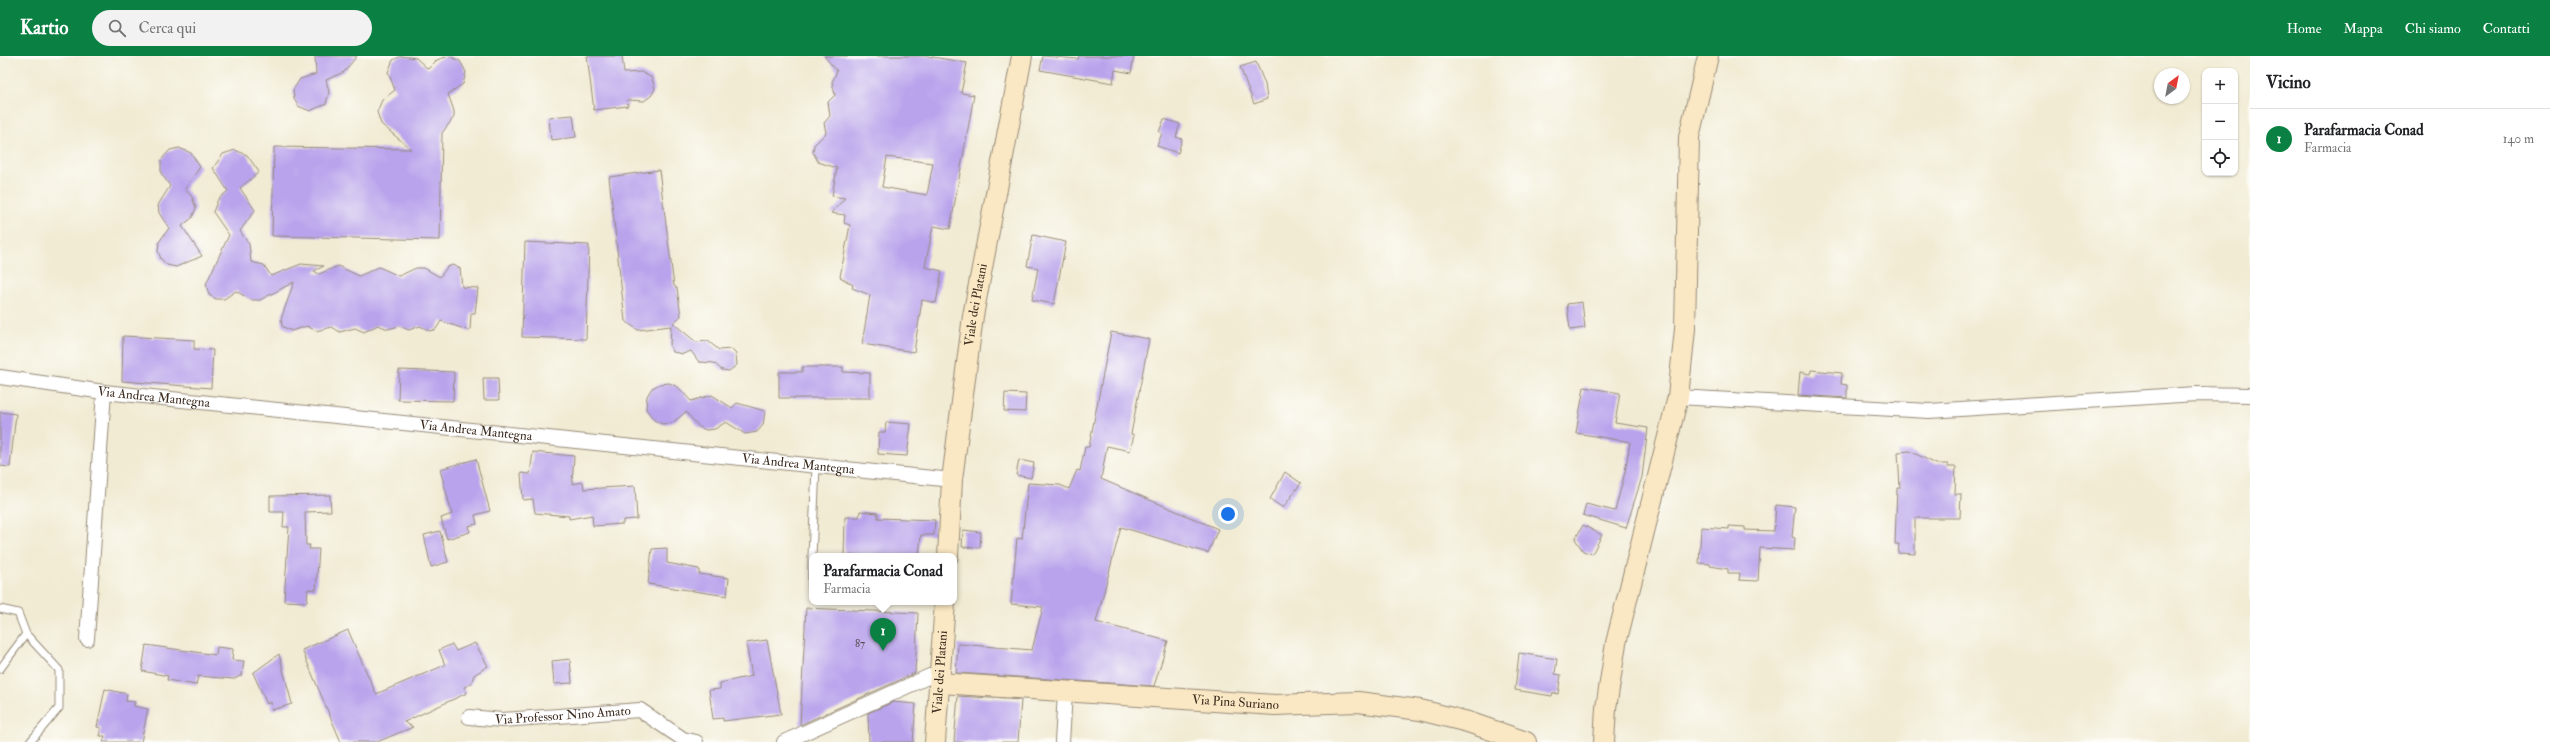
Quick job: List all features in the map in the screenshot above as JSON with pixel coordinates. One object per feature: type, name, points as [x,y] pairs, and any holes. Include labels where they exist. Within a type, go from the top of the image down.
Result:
[{"type":"street","name":"Viale dei Platani","points":[[948,553],[952,480],[973,316],[1022,56]]},
{"type":"street","points":[[1604,742],[1606,708],[1616,643],[1678,397],[1685,328],[1689,137],[1708,56]]},
{"type":"street","name":"Via Andrea Mantegna","points":[[0,377],[104,392],[952,480]]},
{"type":"street","points":[[87,639],[104,392]]},
{"type":"street","points":[[1678,397],[1929,411],[2196,394],[2250,395]]},
{"type":"street","name":"Viale dei Platani","points":[[935,742],[945,605]]},
{"type":"street","points":[[784,742],[940,677]]},
{"type":"street","name":"Via Pina Suriano","points":[[940,677],[1065,693],[1275,705],[1358,702],[1420,710],[1468,722],[1526,742]]},
{"type":"street","points":[[1062,742],[1065,693]]},
{"type":"street","name":"Via Professor Nino Amato","points":[[469,717],[502,720],[640,710],[683,739],[696,742]]},
{"type":"lane","points":[[812,553],[816,467]]},
{"type":"lane","points":[[0,609],[18,613],[26,634],[59,670],[59,708],[30,742]]},
{"type":"lane","points":[[0,669],[26,634]]},
{"type":"building","points":[[315,56],[357,56],[344,72],[326,80],[329,92],[326,104],[310,111],[298,106],[294,98],[293,90],[300,79],[316,74]]},
{"type":"building","points":[[401,56],[416,58],[428,69],[437,60],[449,56],[460,61],[466,72],[463,84],[448,94],[454,111],[454,117],[442,133],[440,240],[272,236],[274,147],[411,149],[381,124],[377,112],[382,100],[395,90],[388,72],[393,60]]},
{"type":"building","points":[[587,56],[622,56],[624,73],[641,72],[652,78],[655,89],[651,96],[644,101],[627,100],[628,106],[594,110]]},
{"type":"building","points":[[824,56],[928,56],[967,63],[961,93],[974,95],[950,229],[933,226],[925,267],[942,271],[936,303],[922,300],[914,352],[862,344],[870,295],[852,288],[853,285],[840,277],[850,225],[844,223],[845,215],[831,213],[845,198],[832,196],[837,168],[818,162],[813,152],[814,145],[826,133],[824,123],[830,116],[828,102],[835,95],[832,82],[837,71]],"holes":[[[887,157],[933,163],[927,195],[882,187]]]},
{"type":"building","points":[[1043,56],[1078,59],[1079,56],[1134,56],[1131,73],[1115,70],[1113,83],[1040,70]]},
{"type":"building","points":[[1256,62],[1265,84],[1267,99],[1254,104],[1240,67]]},
{"type":"building","points":[[573,115],[576,137],[551,140],[549,117]]},
{"type":"building","points":[[1164,119],[1180,124],[1176,137],[1182,139],[1178,153],[1157,146],[1162,133],[1159,132]]},
{"type":"building","points":[[179,148],[191,153],[200,167],[185,189],[192,197],[196,208],[192,218],[182,226],[202,256],[176,267],[167,265],[161,259],[158,251],[159,242],[169,228],[159,213],[158,205],[170,186],[161,173],[161,160],[170,150]]},
{"type":"building","points":[[235,150],[247,155],[259,172],[240,188],[255,210],[240,231],[249,244],[251,262],[264,265],[271,276],[301,264],[324,266],[314,271],[319,274],[338,266],[359,276],[379,267],[399,276],[416,268],[424,268],[440,277],[447,267],[453,265],[460,268],[462,287],[478,288],[475,313],[471,313],[470,331],[441,321],[436,329],[430,331],[420,326],[409,330],[399,326],[388,329],[378,325],[364,332],[355,328],[340,332],[332,327],[316,331],[307,326],[291,331],[282,326],[281,319],[294,282],[260,300],[251,300],[236,291],[224,299],[216,299],[209,295],[206,284],[229,235],[213,212],[218,199],[228,191],[213,168],[223,154]]},
{"type":"building","points":[[659,170],[674,286],[677,288],[681,316],[673,323],[696,342],[708,341],[719,350],[731,349],[736,354],[737,365],[729,371],[722,370],[714,363],[699,362],[691,351],[683,354],[673,352],[670,346],[671,326],[638,330],[625,321],[609,177]]},
{"type":"building","points":[[1033,235],[1066,242],[1054,304],[1032,300],[1038,268],[1027,266]]},
{"type":"building","points":[[525,242],[589,245],[586,339],[522,337]]},
{"type":"building","points":[[1582,302],[1585,328],[1570,330],[1567,304]]},
{"type":"building","points":[[1111,332],[1149,339],[1131,434],[1134,435],[1130,451],[1107,446],[1101,479],[1218,529],[1208,553],[1121,527],[1096,622],[1168,641],[1154,686],[956,673],[958,644],[1032,650],[1043,607],[1011,604],[1017,538],[1022,539],[1028,483],[1060,485],[1069,489],[1077,470],[1080,471],[1085,447],[1089,447]]},
{"type":"building","points":[[123,336],[194,340],[194,349],[213,350],[211,388],[122,381]]},
{"type":"building","points":[[802,367],[843,367],[843,372],[870,373],[870,398],[779,398],[779,372],[802,372]]},
{"type":"building","points":[[399,370],[454,372],[453,401],[398,400]]},
{"type":"building","points":[[1811,370],[1842,373],[1841,384],[1847,385],[1847,398],[1798,395],[1800,372],[1810,374]]},
{"type":"building","points":[[483,378],[498,378],[499,400],[484,400]]},
{"type":"building","points":[[669,383],[678,387],[691,401],[712,395],[732,408],[737,403],[765,411],[763,425],[757,432],[745,434],[726,422],[715,429],[706,430],[699,427],[686,412],[672,423],[662,424],[654,420],[646,409],[647,396],[652,388],[660,384]]},
{"type":"building","points":[[1584,387],[1620,393],[1615,423],[1648,428],[1642,477],[1626,528],[1583,515],[1586,504],[1615,511],[1625,472],[1630,442],[1576,433]]},
{"type":"building","points":[[1005,393],[1026,394],[1025,412],[1004,411]]},
{"type":"building","points":[[0,412],[16,414],[10,467],[0,466]]},
{"type":"building","points":[[886,422],[911,424],[907,456],[878,454],[879,432],[885,432]]},
{"type":"building","points":[[1910,451],[1936,464],[1948,464],[1948,467],[1956,467],[1955,494],[1961,494],[1960,518],[1915,518],[1915,554],[1898,553],[1899,544],[1895,544],[1897,488],[1900,488],[1898,452]]},
{"type":"building","points":[[533,452],[574,456],[572,484],[583,482],[584,489],[635,486],[637,519],[623,520],[623,524],[593,526],[592,515],[569,519],[569,516],[535,513],[533,499],[523,500],[521,473],[530,474]]},
{"type":"building","points":[[476,459],[490,511],[475,515],[477,524],[468,526],[470,532],[447,539],[441,518],[452,514],[440,469]]},
{"type":"building","points":[[1019,460],[1034,463],[1031,478],[1016,475]]},
{"type":"building","points":[[1285,472],[1301,483],[1283,508],[1270,499]]},
{"type":"building","points":[[330,495],[331,511],[305,512],[306,545],[310,545],[309,549],[319,549],[316,590],[308,589],[307,602],[284,601],[289,527],[283,527],[284,512],[270,512],[270,496]]},
{"type":"building","points":[[1776,505],[1795,507],[1792,537],[1795,538],[1794,550],[1760,548],[1758,581],[1739,580],[1740,573],[1728,573],[1728,569],[1710,566],[1710,564],[1699,563],[1701,527],[1729,529],[1729,526],[1745,527],[1745,530],[1774,531]]},
{"type":"building","points":[[860,511],[878,513],[878,518],[935,520],[934,535],[921,535],[919,553],[844,553],[845,517],[859,517]]},
{"type":"building","points":[[1583,525],[1602,535],[1592,554],[1583,551],[1575,539]]},
{"type":"building","points":[[963,530],[981,532],[980,548],[962,547]]},
{"type":"building","points":[[440,531],[448,562],[431,567],[424,535]]},
{"type":"building","points":[[667,548],[667,563],[699,569],[699,574],[729,578],[727,596],[648,584],[652,549]]},
{"type":"building","points":[[806,608],[918,613],[915,673],[800,725]]},
{"type":"building","points":[[348,630],[376,694],[445,665],[439,650],[452,644],[456,651],[475,643],[488,666],[474,675],[471,684],[464,687],[467,693],[404,722],[413,727],[377,742],[341,742],[302,650]]},
{"type":"building","points":[[767,640],[781,714],[723,721],[723,718],[713,719],[709,690],[720,689],[720,683],[752,676],[746,643]]},
{"type":"building","points":[[146,645],[216,655],[217,647],[233,649],[232,660],[244,661],[242,675],[234,679],[198,676],[196,685],[167,680],[168,676],[142,671]]},
{"type":"building","points":[[1519,653],[1557,659],[1555,674],[1561,675],[1558,694],[1553,693],[1552,696],[1515,690]]},
{"type":"building","points":[[279,654],[292,704],[272,710],[271,702],[267,704],[253,673]]},
{"type":"building","points":[[570,659],[572,683],[554,684],[552,661]]},
{"type":"building","points":[[105,689],[127,694],[126,701],[135,702],[134,706],[148,709],[141,742],[103,742],[105,736],[100,736],[101,728],[97,727]]},
{"type":"building","points":[[958,696],[1021,700],[1018,742],[954,742]]},
{"type":"building","points":[[893,702],[916,704],[913,742],[869,742],[868,713]]},
{"type":"place","name":"Parafarmacia Conad","points":[[883,651]]}]
